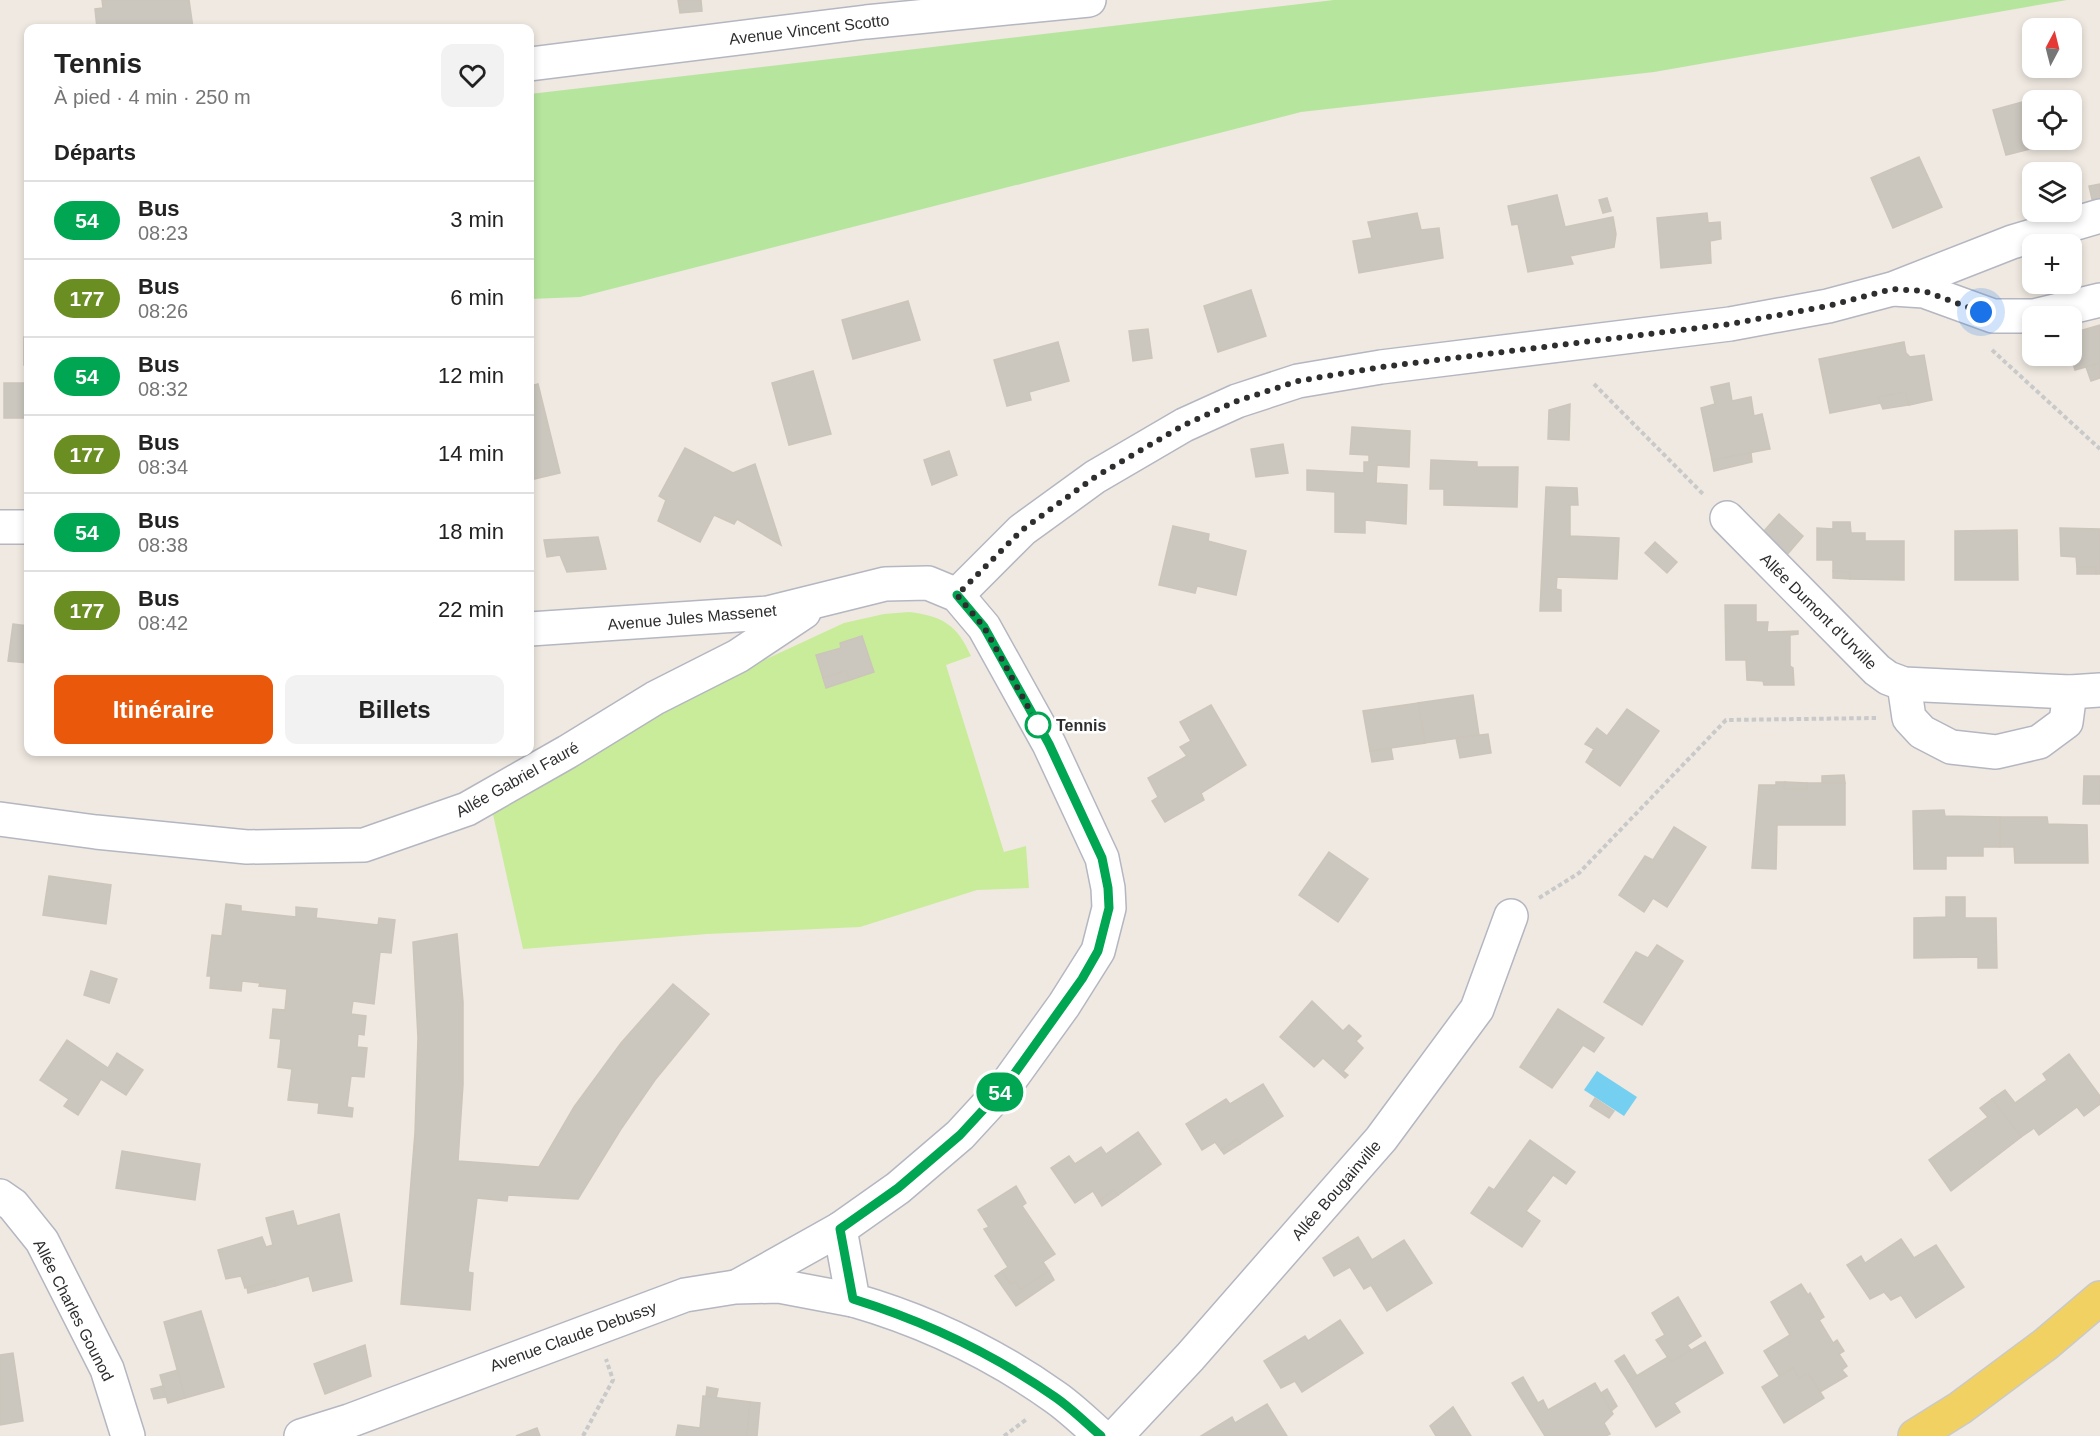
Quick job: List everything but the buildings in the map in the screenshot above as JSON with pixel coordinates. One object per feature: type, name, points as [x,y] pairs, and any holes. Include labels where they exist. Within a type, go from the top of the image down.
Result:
[{"type":"main road","points":[[1915,1436],[1960,1408],[2046,1344],[2100,1298]]},
{"type":"street","name":"Avenue Vincent Scotto","points":[[534,64],[866,22],[1089,0]]},
{"type":"street","points":[[735,1287],[840,1229],[898,1188],[960,1135],[1007,1084],[1082,979],[1098,951],[1109,908],[1102,858],[1049,744],[984,627],[957,595],[1022,530],[1095,477],[1184,425],[1237,401],[1298,381],[1381,367],[1730,324],[1828,306],[1892,289],[2012,242],[2100,216]]},
{"type":"street","points":[[1892,289],[1924,291],[1993,316],[2034,316],[2100,300]]},
{"type":"street","name":"Allée Dumont d'Urville","points":[[1727,518],[1877,670],[1888,678],[1904,684],[2085,691]]},
{"type":"street","points":[[0,527],[24,527]]},
{"type":"street","name":"Avenue Jules Massenet","points":[[534,629],[768,613],[885,584],[928,584],[957,595]]},
{"type":"street","name":"Allée Gabriel Fauré","points":[[0,819],[96,832],[247,847],[364,845],[467,809],[655,699],[738,656],[822,600]]},
{"type":"street","points":[[1904,684],[1909,718],[1922,732],[1951,747],[1996,752],[2039,742],[2066,722],[2085,691]]},
{"type":"street","name":"Allée Bougainville","points":[[1116,1436],[1190,1357],[1381,1139],[1477,1009],[1511,916]]},
{"type":"street","name":"Allée Charles Gounod","points":[[0,1196],[13,1205],[42,1241],[107,1369],[128,1436]]},
{"type":"street","points":[[840,1229],[853,1299]]},
{"type":"street","name":"Avenue Claude Debussy","points":[[301,1436],[686,1295],[735,1287],[779,1286],[853,1299],[897,1313],[953,1336],[1008,1366],[1057,1398],[1101,1436]]},
{"type":"path","points":[[1970,308],[1986,344],[2100,449]]},
{"type":"path","points":[[1594,384],[1727,518]]},
{"type":"path","points":[[1511,916],[1580,873],[1726,720],[1909,718]]},
{"type":"path","points":[[583,1436],[613,1380],[595,1327]]},
{"type":"green space","points":[[1334,0],[2067,0],[1654,72],[1301,112],[580,297],[534,299],[534,94]]},
{"type":"green space","points":[[909,612],[931,616],[948,624],[966,645],[971,656],[946,665],[1004,852],[1026,846],[1029,888],[977,890],[860,927],[707,934],[523,949],[492,810],[671,703],[844,623],[884,614]]},
{"type":"water","points":[[1597,1071],[1637,1097],[1624,1116],[1584,1090]]},
{"type":"bus line","name":"54","points":[[957,595],[984,627],[1049,744],[1102,858],[1109,908],[1098,951],[1082,979],[1007,1084],[960,1135],[898,1188],[840,1229],[853,1299],[897,1313],[953,1336],[1008,1366],[1057,1398],[1101,1436]]},
{"type":"place","name":"Tennis","points":[[1038,725]]},
{"type":"route","points":[[1038,725],[984,627],[957,595],[1022,530],[1095,477],[1184,425],[1237,401],[1298,381],[1381,367],[1730,324],[1828,306],[1892,289],[1924,291],[1981,312]]}]
